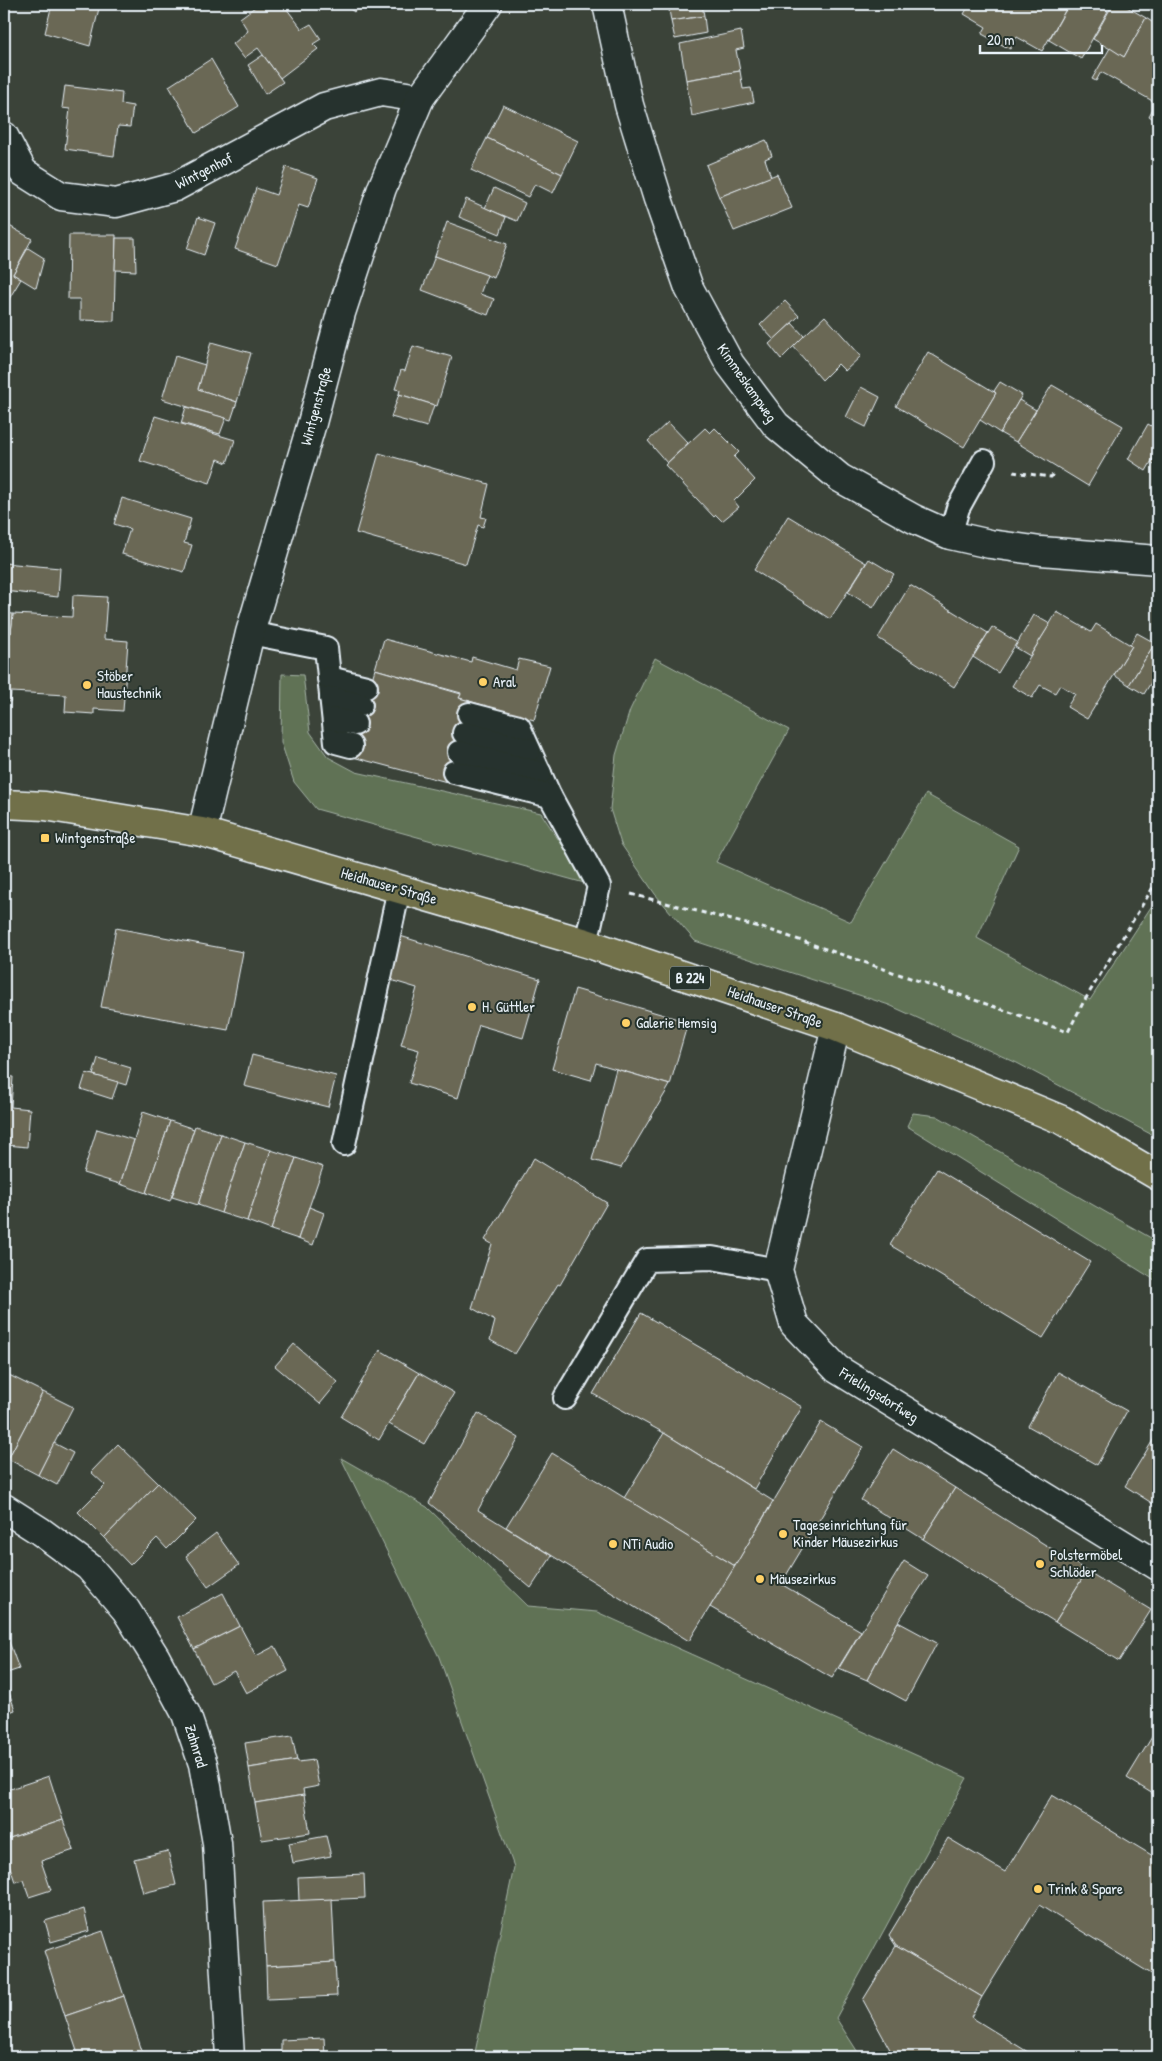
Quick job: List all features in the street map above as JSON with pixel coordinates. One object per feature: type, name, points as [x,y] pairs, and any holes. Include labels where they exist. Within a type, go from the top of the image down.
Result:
[{"type":"main road","name":"B 224","points":[[4,804],[45,806],[202,832]]},
{"type":"main road","name":"Heidhauser Straße","points":[[202,832],[586,943],[836,1027],[1062,1120],[1158,1176]]},
{"type":"street","name":"Wintgenstraße","points":[[202,832],[250,633],[312,423],[341,313],[382,188],[420,98],[488,4]]},
{"type":"street","name":"Kimmeskampweg","points":[[607,4],[630,105],[658,199],[689,288],[730,364],[776,426],[840,478],[914,519],[950,535],[990,544],[1041,551],[1158,560]]},
{"type":"street","name":"Wintgenhof","points":[[4,136],[23,172],[61,196],[116,203],[175,187],[324,107],[381,92],[420,98]]},
{"type":"street","name":"Frielingsdorfweg","points":[[836,1027],[778,1270],[794,1324],[837,1370],[1158,1566]]},
{"type":"street","name":"Zahnrad","points":[[4,1508],[40,1530],[89,1568],[126,1610],[156,1658],[186,1714],[203,1764],[217,1843],[230,2057]]},
{"type":"lane","points":[[950,535],[958,508],[984,461]]},
{"type":"lane","points":[[250,633],[326,648],[331,698],[336,742],[358,716],[331,698]]},
{"type":"lane","points":[[462,743],[519,727],[550,796],[598,886],[586,943]]},
{"type":"lane","points":[[462,743],[540,773]]},
{"type":"lane","points":[[462,743],[550,796]]},
{"type":"lane","points":[[344,1144],[399,889]]},
{"type":"lane","points":[[565,1398],[647,1260],[712,1258],[778,1270]]},
{"type":"path","points":[[984,461],[1000,470],[1051,477],[1055,472]]},
{"type":"path","points":[[598,886],[770,930],[1068,1032],[1083,1003],[1158,879]]},
{"type":"green space","points":[[655,658],[789,730],[716,862],[851,922],[926,794],[1019,846],[977,938],[1090,1000],[1151,907],[1158,911],[1158,1138],[1017,1063],[889,1005],[695,941],[655,894],[621,844],[610,809],[616,755],[630,710]]},
{"type":"green space","points":[[282,674],[303,675],[310,732],[328,757],[356,772],[541,813],[588,884],[316,809],[294,782],[281,742]]},
{"type":"green space","points":[[913,1113],[937,1116],[1158,1242],[1158,1282],[907,1126]]},
{"type":"green space","points":[[341,1458],[427,1507],[528,1606],[597,1612],[967,1778],[836,2018],[861,2057],[474,2057],[514,1867],[439,1657]]},
{"type":"building","points":[[52,4],[100,4],[90,46],[45,33]]},
{"type":"building","points":[[259,4],[283,4],[302,29],[311,24],[321,39],[313,44],[318,49],[280,78],[258,48],[244,58],[233,44],[248,31],[240,18]]},
{"type":"building","points":[[344,4],[361,4],[354,12]]},
{"type":"building","points":[[668,4],[702,4],[704,16],[671,21]]},
{"type":"building","points":[[970,4],[1069,4],[1042,51],[1017,37],[1010,49],[982,34],[986,27],[964,14]]},
{"type":"building","points":[[1069,4],[1095,4],[1108,11],[1081,59],[1049,40]]},
{"type":"building","points":[[1113,4],[1122,4],[1146,18],[1124,57],[1093,39]]},
{"type":"building","points":[[704,16],[706,33],[675,39],[671,21]]},
{"type":"building","points":[[1146,18],[1158,26],[1158,122],[1149,116],[1156,103],[1101,72],[1096,81],[1092,79],[1110,48],[1124,57]]},
{"type":"building","points":[[741,31],[744,48],[736,50],[740,71],[686,80],[680,44]]},
{"type":"building","points":[[263,55],[283,82],[265,94],[248,65]]},
{"type":"building","points":[[211,59],[239,107],[196,133],[169,86]]},
{"type":"building","points":[[740,71],[743,89],[751,88],[754,102],[692,116],[686,80]]},
{"type":"building","points":[[65,86],[122,93],[121,104],[133,106],[130,127],[118,126],[114,156],[65,149],[70,109],[62,108]]},
{"type":"building","points":[[503,105],[578,141],[562,174],[487,138]]},
{"type":"building","points":[[487,138],[562,174],[553,193],[535,184],[528,197],[471,170]]},
{"type":"building","points":[[766,140],[772,156],[765,159],[771,177],[719,197],[706,165]]},
{"type":"building","points":[[286,167],[318,178],[308,208],[299,205],[278,264],[235,249],[256,188],[276,195]]},
{"type":"building","points":[[777,174],[792,208],[734,231],[719,197]]},
{"type":"building","points":[[494,188],[525,203],[517,221],[485,208]]},
{"type":"building","points":[[466,199],[506,217],[500,234],[459,217]]},
{"type":"building","points":[[198,217],[215,223],[204,255],[187,249]]},
{"type":"building","points":[[447,222],[507,244],[494,278],[435,256]]},
{"type":"building","points":[[6,224],[32,239],[13,274],[21,279],[4,307],[4,227]]},
{"type":"building","points":[[69,235],[116,235],[114,321],[80,320],[80,299],[68,299]]},
{"type":"building","points":[[116,238],[135,238],[136,271],[115,270]]},
{"type":"building","points":[[28,248],[44,258],[36,288],[13,274]]},
{"type":"building","points":[[435,256],[487,275],[480,294],[494,299],[488,315],[422,290]]},
{"type":"building","points":[[785,301],[799,316],[774,340],[760,325]]},
{"type":"building","points":[[825,316],[861,356],[845,371],[838,364],[822,380],[793,346]]},
{"type":"building","points":[[792,323],[804,336],[781,359],[769,344]]},
{"type":"building","points":[[211,342],[251,353],[237,402],[198,389]]},
{"type":"building","points":[[413,346],[452,357],[437,406],[399,394],[400,390],[395,389],[401,370],[405,371]]},
{"type":"building","points":[[928,352],[996,393],[964,447],[896,406]]},
{"type":"building","points":[[175,356],[205,365],[198,389],[237,402],[231,420],[162,399]]},
{"type":"building","points":[[1000,382],[1022,395],[1000,433],[980,420],[996,393],[994,391]]},
{"type":"building","points":[[1052,385],[1123,426],[1088,486],[1016,442]]},
{"type":"building","points":[[861,387],[880,397],[866,427],[846,417]]},
{"type":"building","points":[[399,394],[434,405],[427,427],[391,417]]},
{"type":"building","points":[[1019,400],[1036,410],[1016,442],[1000,433]]},
{"type":"building","points":[[186,407],[226,418],[220,434],[181,423]]},
{"type":"building","points":[[155,416],[235,440],[227,463],[218,459],[210,483],[140,461]]},
{"type":"building","points":[[668,422],[688,443],[667,463],[648,441]]},
{"type":"building","points":[[1148,424],[1158,430],[1158,445],[1154,451],[1157,452],[1146,471],[1128,459]]},
{"type":"building","points":[[705,428],[710,433],[715,428],[739,452],[734,457],[755,480],[734,501],[739,507],[722,521],[716,515],[714,517],[665,465]]},
{"type":"building","points":[[1158,445],[1158,467],[1151,463],[1157,452],[1154,451]]},
{"type":"building","points":[[379,453],[489,484],[481,517],[486,518],[483,527],[478,525],[466,564],[356,533]]},
{"type":"building","points":[[122,498],[191,519],[184,543],[192,545],[184,572],[122,554],[130,529],[114,524]]},
{"type":"building","points":[[788,516],[866,563],[830,619],[754,570]]},
{"type":"building","points":[[869,559],[894,574],[873,608],[848,592]]},
{"type":"building","points":[[4,563],[60,568],[58,597],[4,591]]},
{"type":"building","points":[[910,585],[988,633],[954,687],[878,638]]},
{"type":"building","points":[[73,595],[107,597],[104,639],[128,641],[123,711],[94,709],[94,714],[65,712],[66,695],[11,692],[10,702],[4,701],[4,632],[11,633],[13,614],[72,617]]},
{"type":"building","points":[[1057,612],[1091,632],[1096,624],[1132,646],[1087,719],[1067,707],[1075,694],[1060,685],[1055,693],[1040,685],[1032,698],[1012,686]]},
{"type":"building","points":[[4,613],[13,614],[11,633],[4,632]]},
{"type":"building","points":[[1034,615],[1050,624],[1030,656],[1015,647]]},
{"type":"building","points":[[992,627],[1017,642],[998,673],[973,657]]},
{"type":"building","points":[[1137,633],[1155,643],[1129,685],[1114,675],[1132,646],[1130,645]]},
{"type":"building","name":"Aral","points":[[384,639],[471,662],[472,657],[516,670],[519,659],[550,666],[534,720],[459,698],[461,693],[375,669]]},
{"type":"building","points":[[1155,643],[1158,645],[1158,671],[1144,694],[1129,685]]},
{"type":"building","points":[[375,669],[461,694],[459,698],[470,701],[447,782],[349,756]]},
{"type":"building","points":[[116,928],[243,952],[228,1030],[101,1007]]},
{"type":"building","name":"H. Güttler","points":[[400,936],[540,979],[523,1038],[479,1025],[458,1098],[409,1083],[419,1050],[401,1045],[417,988],[387,979]]},
{"type":"building","points":[[575,989],[688,1022],[670,1085],[596,1063],[591,1080],[552,1069]]},
{"type":"building","points":[[252,1055],[336,1076],[328,1107],[244,1086]]},
{"type":"building","points":[[98,1058],[131,1068],[126,1085],[93,1075]]},
{"type":"building","points":[[616,1069],[670,1085],[621,1168],[592,1160]]},
{"type":"building","points":[[86,1073],[118,1082],[112,1099],[81,1089]]},
{"type":"building","points":[[4,1076],[13,1077],[11,1107],[30,1109],[27,1147],[7,1145],[6,1159],[4,1158]]},
{"type":"building","points":[[143,1112],[170,1121],[146,1193],[120,1184]]},
{"type":"building","points":[[170,1121],[194,1129],[170,1201],[146,1193]]},
{"type":"building","points":[[195,1126],[221,1134],[198,1205],[172,1197]]},
{"type":"building","points":[[97,1129],[134,1140],[120,1184],[83,1173]]},
{"type":"building","points":[[221,1134],[245,1142],[221,1213],[198,1205]]},
{"type":"building","points":[[245,1142],[271,1150],[247,1221],[221,1213]]},
{"type":"building","points":[[271,1150],[296,1158],[271,1230],[247,1221]]},
{"type":"building","points":[[296,1158],[323,1167],[298,1239],[271,1230]]},
{"type":"building","points":[[534,1158],[607,1203],[560,1285],[558,1284],[515,1354],[490,1340],[495,1321],[472,1308],[492,1244],[485,1240]]},
{"type":"building","points":[[937,1169],[1090,1262],[1043,1338],[890,1245]]},
{"type":"building","points":[[309,1207],[324,1213],[313,1245],[298,1239]]},
{"type":"building","points":[[641,1313],[802,1407],[754,1489],[664,1433],[593,1394]]},
{"type":"building","points":[[294,1344],[338,1382],[320,1404],[275,1366]]},
{"type":"building","points":[[380,1350],[419,1373],[379,1440],[341,1417]]},
{"type":"building","points":[[1058,1372],[1127,1411],[1097,1465],[1028,1426]]},
{"type":"building","points":[[419,1373],[454,1393],[424,1444],[389,1424]]},
{"type":"building","points":[[7,1374],[43,1392],[8,1459],[4,1457],[4,1381]]},
{"type":"building","points":[[43,1392],[73,1407],[38,1475],[8,1459]]},
{"type":"building","points":[[478,1413],[519,1438],[478,1510],[552,1556],[531,1588],[429,1503]]},
{"type":"building","name":"Tageseinrichtung für Kinder Mäusezirkus","points":[[821,1422],[863,1447],[781,1584],[861,1631],[832,1678],[710,1607]]},
{"type":"building","points":[[1158,1432],[1158,1507],[1125,1486]]},
{"type":"building","points":[[664,1433],[773,1501],[735,1566],[624,1498]]},
{"type":"building","points":[[54,1443],[73,1453],[57,1485],[38,1475]]},
{"type":"building","points":[[118,1444],[158,1483],[104,1538],[78,1512],[105,1485],[91,1472]]},
{"type":"building","points":[[893,1449],[955,1488],[923,1539],[861,1500]]},
{"type":"building","points":[[552,1453],[735,1566],[689,1641],[506,1527]]},
{"type":"building","points":[[158,1483],[196,1520],[167,1549],[157,1538],[130,1565],[104,1538]]},
{"type":"building","points":[[955,1488],[1087,1571],[1055,1622],[923,1539]]},
{"type":"building","points":[[216,1533],[239,1565],[208,1587],[186,1556]]},
{"type":"building","points":[[904,1561],[928,1576],[898,1622],[867,1680],[839,1668]]},
{"type":"building","points":[[1087,1571],[1151,1610],[1119,1661],[1055,1622]]},
{"type":"building","points":[[223,1593],[240,1626],[194,1649],[177,1617]]},
{"type":"building","points":[[898,1622],[937,1643],[906,1701],[867,1680]]},
{"type":"building","points":[[240,1626],[256,1656],[275,1646],[288,1671],[246,1693],[234,1671],[211,1683],[194,1649]]},
{"type":"building","points":[[8,1639],[19,1669],[4,1674],[4,1640]]},
{"type":"building","points":[[4,1677],[15,1710],[4,1714]]},
{"type":"building","points":[[1158,1727],[1158,1797],[1127,1778]]},
{"type":"building","points":[[292,1736],[297,1760],[249,1768],[245,1743]]},
{"type":"building","points":[[297,1760],[298,1762],[314,1760],[319,1786],[303,1789],[304,1795],[255,1803],[249,1768]]},
{"type":"building","points":[[49,1776],[63,1820],[4,1840],[4,1791]]},
{"type":"building","points":[[304,1795],[310,1833],[262,1840],[255,1803]]},
{"type":"building","name":"Trink & Spare","points":[[1052,1795],[1158,1859],[1158,1978],[1039,1905],[982,1997],[896,1946],[889,1935],[948,1838],[1005,1872]]},
{"type":"building","points":[[63,1820],[74,1850],[41,1861],[51,1890],[29,1897],[23,1880],[15,1882],[4,1849],[4,1840]]},
{"type":"building","points":[[326,1836],[331,1856],[293,1863],[289,1843]]},
{"type":"building","points":[[168,1851],[176,1885],[143,1893],[134,1859]]},
{"type":"building","points":[[364,1874],[365,1898],[299,1901],[298,1877]]},
{"type":"building","points":[[332,1899],[335,1962],[266,1966],[263,1902]]},
{"type":"building","points":[[84,1909],[89,1931],[51,1942],[45,1921]]},
{"type":"building","points":[[103,1931],[124,1996],[65,2016],[44,1951]]},
{"type":"building","points":[[896,1946],[982,1997],[971,2017],[1036,2057],[894,2057],[863,2000]]},
{"type":"building","points":[[335,1962],[337,1996],[267,1999],[266,1966]]},
{"type":"building","points":[[124,1996],[144,2057],[79,2057],[65,2016]]},
{"type":"building","points":[[324,2038],[325,2057],[281,2057],[281,2040]]},
{"type":"building","points":[[189,2049],[191,2057],[153,2057]]},
{"type":"place","name":"Aral","points":[[483,682]]},
{"type":"place","name":"Stöber Haustechnik","points":[[87,685]]},
{"type":"place","name":"Wintgenstraße","points":[[45,838]]},
{"type":"place","name":"H. Güttler","points":[[472,1007]]},
{"type":"place","name":"Galerie Hemsig","points":[[626,1023]]},
{"type":"place","name":"Tageseinrichtung für Kinder Mäusezirkus","points":[[783,1534]]},
{"type":"place","name":"NTi Audio","points":[[613,1544]]},
{"type":"place","name":"Polstermöbel Schlöder","points":[[1040,1564]]},
{"type":"place","name":"Mäusezirkus","points":[[760,1579]]},
{"type":"place","name":"Trink & Spare","points":[[1038,1889]]}]
